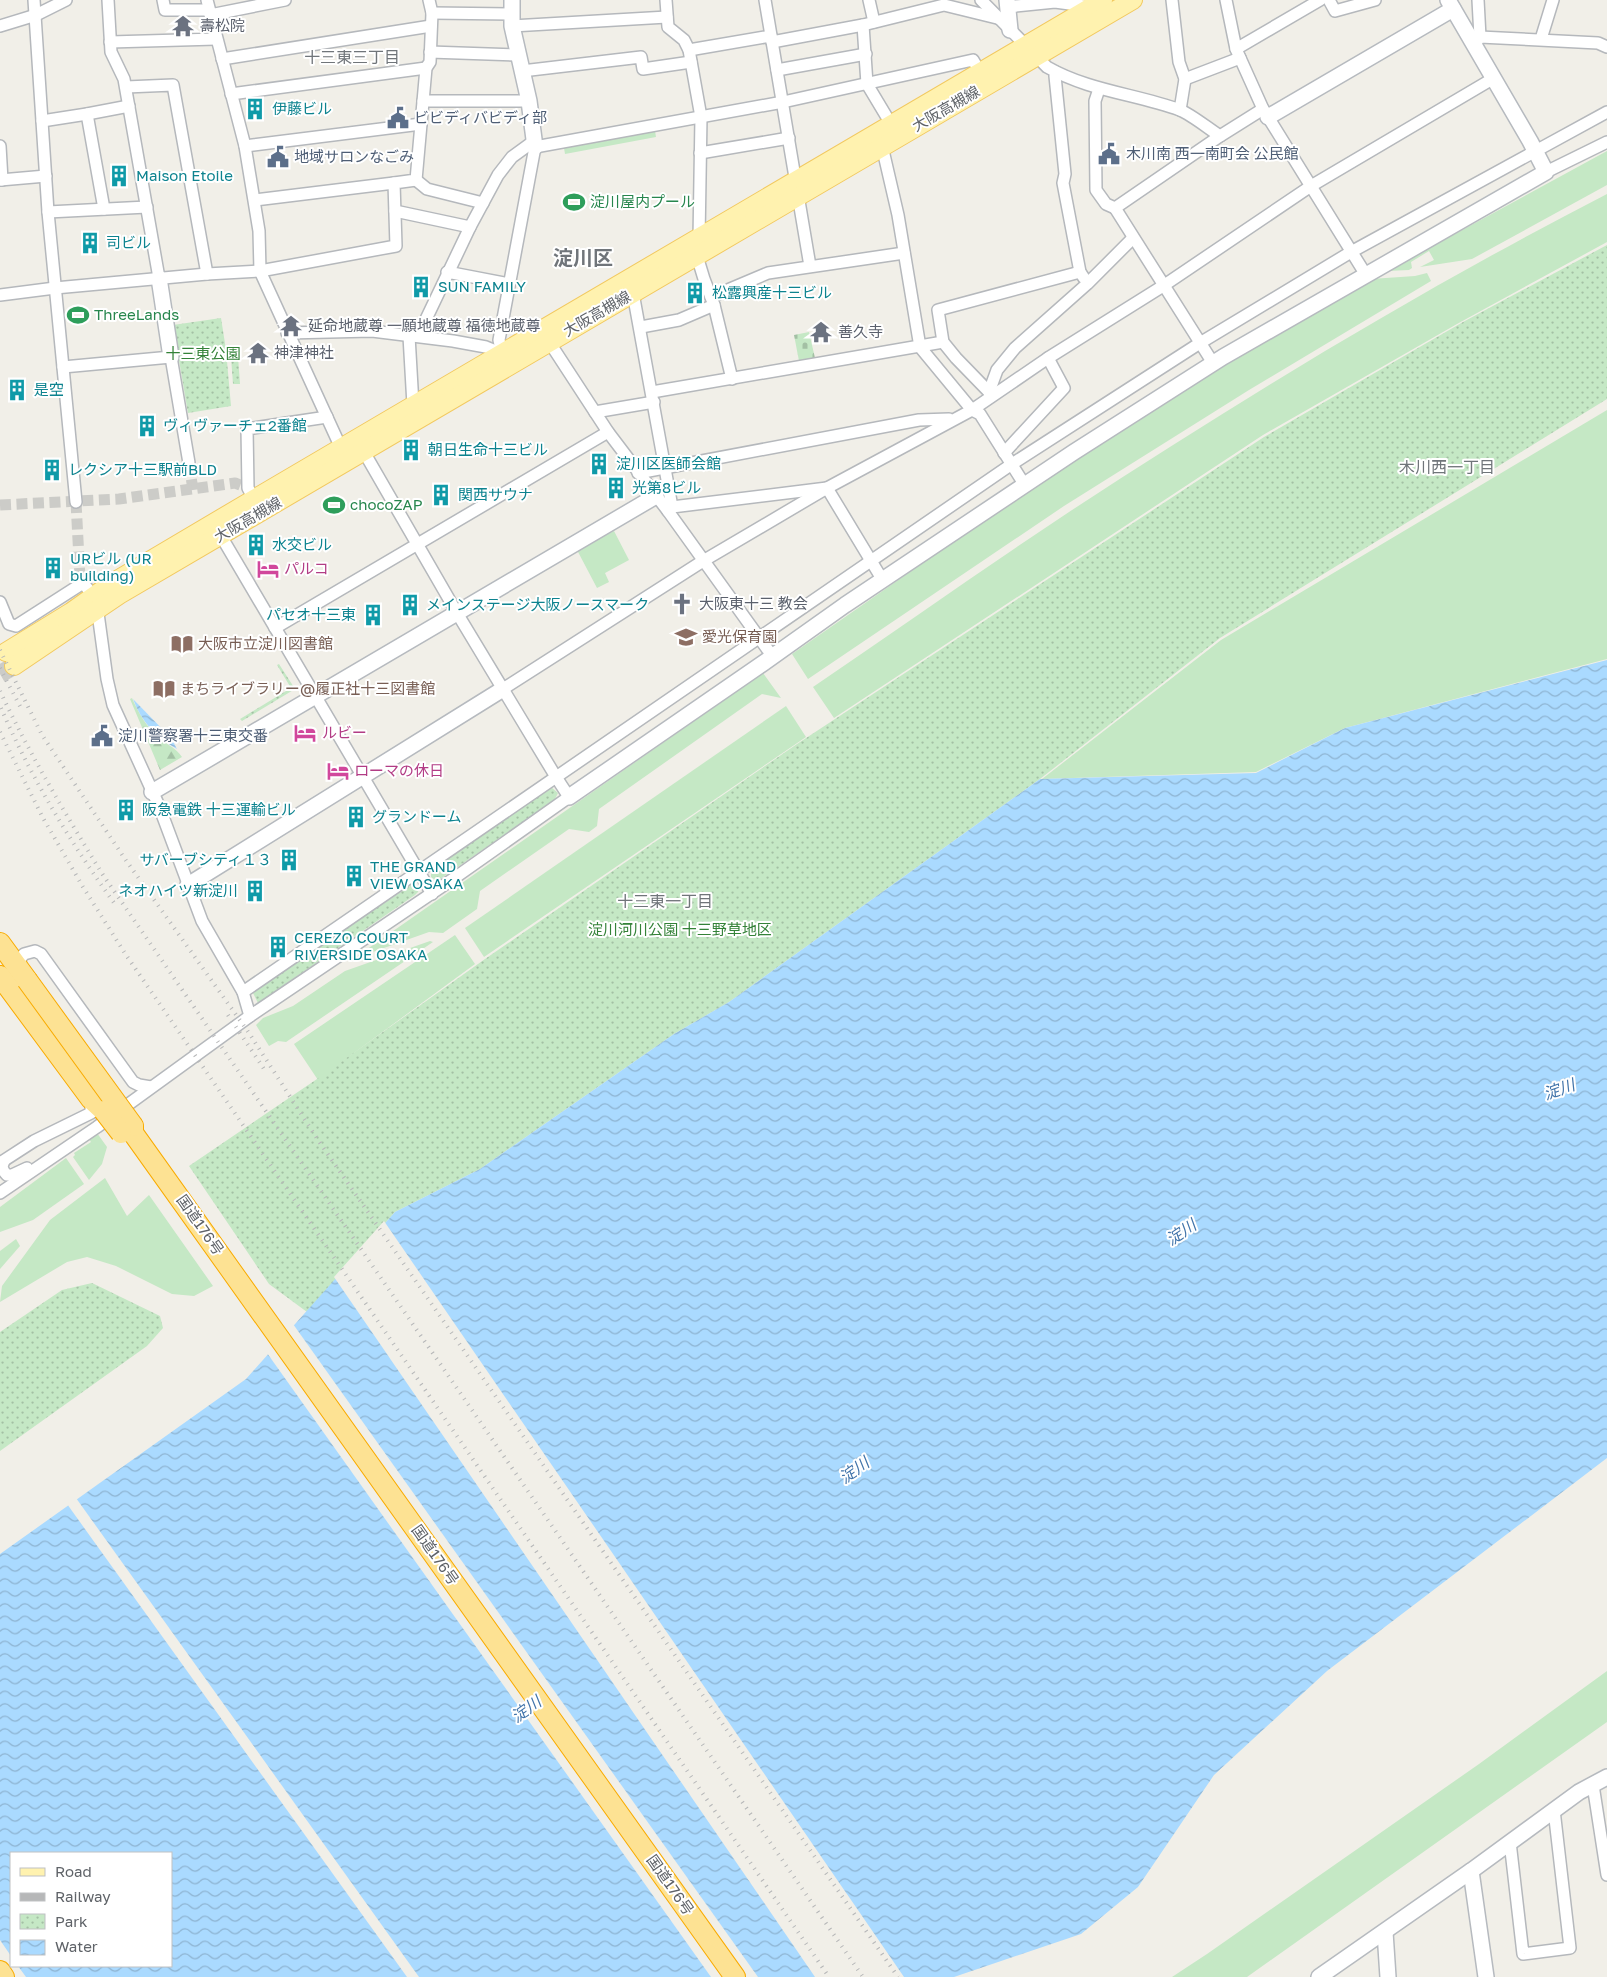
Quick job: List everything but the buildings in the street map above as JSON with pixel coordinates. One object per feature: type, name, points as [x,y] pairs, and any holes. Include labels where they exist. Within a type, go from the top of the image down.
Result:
[{"type":"highway","name":"国道176号","points":[[0,943],[24,975],[133,1135],[736,1977]]},
{"type":"highway","name":"国道176号","points":[[0,976],[97,1105],[133,1135]]},
{"type":"highway","points":[[0,1971],[4,1977]]},
{"type":"main road","name":"大阪高槻線","points":[[10,659],[96,603],[119,595],[364,452],[504,360],[797,188],[891,124],[980,72],[1032,51],[1133,0]]},
{"type":"main road","name":"大阪高槻線","points":[[797,188],[882,146],[1032,51],[1098,4]]},
{"type":"main road","name":"大阪高槻線","points":[[545,336],[633,293],[698,247]]},
{"type":"main road","name":"大阪高槻線","points":[[96,603],[112,583],[251,494],[341,448],[413,405],[504,360]]},
{"type":"street","points":[[34,0],[54,288],[76,502]]},
{"type":"street","points":[[0,26],[36,15],[66,0]]},
{"type":"street","points":[[108,0],[111,52],[126,86],[188,463]]},
{"type":"street","points":[[163,0],[165,10],[209,9],[285,0]]},
{"type":"street","points":[[416,180],[426,68],[430,62],[432,13],[429,0]]},
{"type":"street","points":[[666,0],[668,27],[684,40],[689,50],[700,117],[698,247],[732,379]]},
{"type":"street","points":[[765,0],[810,266]]},
{"type":"street","points":[[869,0],[864,60],[867,84],[891,124]]},
{"type":"street","points":[[981,0],[1004,8]]},
{"type":"street","points":[[1172,0],[1179,62],[1185,79],[1180,110]]},
{"type":"street","points":[[1226,0],[1238,54],[1266,113],[1366,275]]},
{"type":"street","points":[[1185,79],[1238,54],[1320,0]]},
{"type":"street","points":[[1329,0],[1335,10],[1376,0]]},
{"type":"street","points":[[1477,41],[1478,0]]},
{"type":"street","points":[[1540,39],[1553,0]]},
{"type":"street","points":[[689,50],[772,39],[868,23],[944,5],[1004,8],[1063,1],[1098,4]]},
{"type":"street","points":[[1115,208],[1220,136],[1266,113],[1450,4],[1477,41],[1494,78],[1546,172]]},
{"type":"street","points":[[1004,8],[1010,30],[1047,67],[1100,89],[1180,110],[1220,136]]},
{"type":"street","points":[[209,9],[245,146],[259,231],[260,271],[287,332],[341,448],[364,452],[457,613],[569,797]]},
{"type":"street","points":[[432,13],[667,16]]},
{"type":"street","points":[[504,360],[499,340],[534,144],[529,100],[518,55],[512,13]]},
{"type":"street","points":[[222,59],[432,26]]},
{"type":"street","points":[[110,42],[216,39]]},
{"type":"street","points":[[1477,41],[1540,39],[1598,44],[1607,47]]},
{"type":"street","points":[[430,52],[518,55]]},
{"type":"street","points":[[777,70],[866,54]]},
{"type":"street","points":[[522,71],[641,57],[643,69],[691,62]]},
{"type":"street","points":[[413,405],[413,336],[498,175],[518,152],[534,144],[782,102],[973,60],[980,72]]},
{"type":"street","points":[[231,94],[426,68]]},
{"type":"street","points":[[1056,72],[1065,174],[1063,183],[1080,272],[1087,284]]},
{"type":"street","points":[[188,886],[704,561],[828,488],[953,418],[972,410],[990,394],[1163,286],[1311,186],[1494,78]]},
{"type":"street","points":[[126,86],[173,85],[207,274]]},
{"type":"street","points":[[1100,89],[1095,101],[1096,190],[1106,204],[1115,208],[1213,363]]},
{"type":"street","points":[[423,101],[529,100]]},
{"type":"street","points":[[42,120],[129,106]]},
{"type":"street","points":[[243,992],[420,872],[757,637],[1012,464],[1200,344],[1351,252],[1607,112]]},
{"type":"street","points":[[87,114],[104,209]]},
{"type":"street","points":[[245,146],[421,124]]},
{"type":"street","points":[[700,153],[789,138]]},
{"type":"street","points":[[0,1193],[64,1150],[250,1016],[432,894],[882,579],[1024,484],[1213,363],[1546,172],[1607,142]]},
{"type":"street","points":[[0,146],[1,180],[46,176]]},
{"type":"street","points":[[882,146],[904,253],[920,347],[972,410],[980,414],[1024,484]]},
{"type":"street","points":[[255,200],[416,180],[427,189],[483,203]]},
{"type":"street","points":[[0,295],[159,278],[260,271],[396,246],[394,183]]},
{"type":"street","points":[[48,212],[146,207]]},
{"type":"street","points":[[395,211],[470,227]]},
{"type":"street","points":[[990,394],[997,370],[1015,348],[1087,284],[1133,238]]},
{"type":"street","points":[[641,327],[680,320],[712,301],[768,273],[904,253]]},
{"type":"street","points":[[448,272],[509,284]]},
{"type":"street","points":[[990,394],[956,358],[944,342],[938,310],[1080,272]]},
{"type":"street","points":[[633,293],[666,466],[670,509]]},
{"type":"street","points":[[287,332],[361,330],[413,336],[486,347],[504,360]]},
{"type":"street","points":[[545,336],[608,432],[656,496],[670,509],[704,561],[772,657]]},
{"type":"street","points":[[595,412],[732,379],[944,342]]},
{"type":"street","points":[[63,367],[171,357]]},
{"type":"street","points":[[1004,453],[1064,388],[1048,358]]},
{"type":"street","points":[[251,494],[247,429],[327,417]]},
{"type":"street","points":[[638,473],[666,466],[919,420],[953,418]]},
{"type":"street","points":[[275,628],[608,432]]},
{"type":"street","points":[[828,488],[882,579]]},
{"type":"street","points":[[670,509],[828,488]]},
{"type":"street","points":[[152,792],[656,496]]},
{"type":"street","points":[[221,536],[432,894]]},
{"type":"street","points":[[0,602],[9,624],[16,626],[83,583],[96,603],[107,680],[113,705],[152,792],[202,921],[243,992],[250,1016]]},
{"type":"street","points":[[24,975],[20,959],[24,954],[36,951],[41,954],[133,1082],[138,1086],[151,1087]]},
{"type":"street","points":[[64,1150],[12,1175],[7,1175],[2,1171],[2,1162],[34,1141],[91,1113],[97,1105]]},
{"type":"street","points":[[1319,1977],[1471,1871],[1554,1810],[1607,1776]]},
{"type":"street","points":[[1593,1785],[1605,1836],[1607,1875]]},
{"type":"street","points":[[1510,1842],[1523,1954],[1570,1948],[1554,1810]]},
{"type":"street","points":[[1471,1871],[1486,1977]]},
{"type":"street","points":[[1385,1932],[1388,1977]]},
{"type":"green space","points":[[655,131],[656,137],[565,154],[564,148]]},
{"type":"green space","points":[[1607,151],[1607,185],[1472,259],[1420,267],[1434,260],[1429,251],[1411,262],[1412,268],[1409,270],[1387,271]]},
{"type":"green space","points":[[1607,194],[1607,242],[1457,324],[1263,435],[834,718],[813,687],[1037,534],[1267,386],[1401,306]]},
{"type":"green space","name":"淀川河川公園 十三野草地区","points":[[1607,245],[1607,399],[1220,638],[1040,779],[729,1002],[674,1034],[480,1169],[395,1212],[307,1312],[269,1284],[189,1166],[317,1079],[485,959],[797,744],[1264,437],[1463,322]]},
{"type":"green space","points":[[1427,273],[1431,281],[1249,390],[1064,506],[808,679],[792,654],[1039,482],[1224,364],[1371,279],[1415,276]]},
{"type":"green space","name":"十三東公園","points":[[221,318],[231,406],[188,413],[173,325]]},
{"type":"green space","points":[[809,332],[815,358],[799,361],[794,335]]},
{"type":"green space","points":[[238,356],[240,384],[233,384],[231,357]]},
{"type":"green space","points":[[1607,410],[1607,659],[1345,728],[1256,772],[1042,779],[1221,640]]},
{"type":"green space","points":[[614,531],[629,560],[605,573],[609,582],[597,588],[577,550]]},
{"type":"green space","points":[[279,664],[295,689],[242,721],[240,719],[291,688],[277,665]]},
{"type":"green space","points":[[763,673],[781,698],[762,694],[599,809],[597,826],[589,832],[569,829],[480,891],[477,909],[443,933],[429,932],[353,959]]},
{"type":"green space","points":[[132,698],[152,730],[182,757],[160,770],[130,699]]},
{"type":"green space","points":[[786,706],[806,737],[484,957],[465,928]]},
{"type":"green space","points":[[551,787],[558,793],[554,801],[440,879],[435,880],[431,877],[431,870]]},
{"type":"green space","points":[[413,884],[419,888],[415,895],[258,1003],[252,991]]},
{"type":"green space","points":[[455,935],[475,964],[328,1072],[320,1083],[294,1044]]},
{"type":"green space","points":[[430,941],[433,942],[286,1042],[278,1041],[269,1046],[256,1025],[263,1018],[293,1006],[345,971]]},
{"type":"green space","points":[[97,1133],[107,1147],[102,1164],[89,1180],[73,1157],[74,1153],[91,1142],[89,1139]]},
{"type":"green space","points":[[66,1158],[84,1184],[33,1220],[0,1232],[0,1207]]},
{"type":"green space","points":[[105,1178],[127,1216],[149,1195],[213,1286],[194,1296],[172,1294],[116,1266],[87,1257],[67,1262],[0,1302],[2,1286],[50,1220]]},
{"type":"green space","points":[[16,1239],[20,1246],[0,1269],[0,1251]]},
{"type":"green space","points":[[92,1283],[160,1316],[163,1328],[147,1346],[0,1451],[0,1332],[62,1290]]},
{"type":"green space","points":[[1607,1671],[1607,1722],[1247,1977],[1172,1977],[1479,1764]]},
{"type":"water","name":"淀川","points":[[1607,660],[1607,1458],[1327,1671],[1214,1775],[1138,1887],[1081,1934],[954,1977],[0,1977],[0,1554],[246,1379],[395,1212],[480,1169],[674,1034],[729,1002],[1040,779],[1256,773],[1345,728]]},
{"type":"water","points":[[133,699],[171,738],[177,749],[162,740],[150,728],[140,715]]},
{"type":"pier","points":[[384,1221],[904,1977],[815,1977],[334,1277]]},
{"type":"pier","points":[[293,1324],[758,1977],[711,1977],[267,1353]]},
{"type":"pier","points":[[76,1498],[419,1977],[407,1977],[67,1504]]},
{"type":"pier","points":[[0,1940],[10,1955],[10,1967],[19,1967],[26,1977],[0,1977]]},
{"type":"tunnel","points":[[189,463],[193,490]]},
{"type":"tunnel","points":[[0,505],[119,499],[235,483],[248,488]]},
{"type":"tunnel","points":[[76,502],[80,578],[83,583]]},
{"type":"tunnel","points":[[0,674],[14,666]]},
{"type":"railway","points":[[0,650],[42,735],[125,859],[249,1033],[318,1140],[898,1977]]},
{"type":"railway","points":[[0,668],[22,710]]},
{"type":"railway","points":[[0,691],[49,784],[103,875],[863,1977]]},
{"type":"railway","points":[[1,708],[25,760],[53,811],[117,907]]},
{"type":"railway","points":[[0,732],[43,818],[83,887],[126,955],[829,1977]]},
{"type":"railway","points":[[228,1015],[264,1069]]},
{"type":"place","name":"壽松院","points":[[183,26]]},
{"type":"place","name":"伊藤ビル","points":[[255,109]]},
{"type":"place","name":"ビビディバビディ部","points":[[398,118]]},
{"type":"place","name":"木川南 西一南町会 公民館","points":[[1109,154]]},
{"type":"place","name":"地域サロンなごみ","points":[[278,157]]},
{"type":"place","name":"Maison Etoile","points":[[119,176]]},
{"type":"place","name":"淀川屋内プール","points":[[574,202]]},
{"type":"place","name":"司ビル","points":[[90,243]]},
{"type":"place","name":"SUN FAMILY","points":[[421,287]]},
{"type":"place","name":"松露興産十三ビル","points":[[695,293]]},
{"type":"place","name":"ThreeLands","points":[[78,315]]},
{"type":"place","name":"延命地蔵尊 一願地蔵尊 福徳地蔵尊","points":[[291,326]]},
{"type":"place","name":"善久寺","points":[[821,332]]},
{"type":"place","name":"神津神社","points":[[258,353]]},
{"type":"place","name":"是空","points":[[17,390]]},
{"type":"place","name":"ヴィヴァーチェ2番館","points":[[147,426]]},
{"type":"place","name":"朝日生命十三ビル","points":[[411,450]]},
{"type":"place","name":"淀川区医師会館","points":[[599,464]]},
{"type":"place","name":"レクシア十三駅前BLD","points":[[52,470]]},
{"type":"place","name":"光第8ビル","points":[[616,488]]},
{"type":"place","name":"関西サウナ","points":[[441,495]]},
{"type":"place","name":"chocoZAP","points":[[334,505]]},
{"type":"place","name":"水交ビル","points":[[256,545]]},
{"type":"place","name":"URビル (UR building)","points":[[53,568]]},
{"type":"place","name":"パルコ","points":[[268,569]]},
{"type":"place","name":"大阪東十三 教会","points":[[682,604]]},
{"type":"place","name":"メインステージ大阪ノースマーク","points":[[410,605]]},
{"type":"place","name":"パセオ十三東","points":[[373,615]]},
{"type":"place","name":"愛光保育園","points":[[686,637]]},
{"type":"place","name":"大阪市立淀川図書館","points":[[182,644]]},
{"type":"place","name":"まちライブラリー@履正社十三図書館","points":[[164,689]]},
{"type":"place","name":"ルビー","points":[[305,733]]},
{"type":"place","name":"淀川警察署十三東交番","points":[[102,736]]},
{"type":"place","name":"ローマの休日","points":[[338,771]]},
{"type":"place","name":"阪急電鉄 十三運輸ビル","points":[[126,810]]},
{"type":"place","name":"グランドーム","points":[[356,817]]},
{"type":"place","name":"サバーブシティ１３","points":[[289,860]]},
{"type":"place","name":"THE GRAND VIEW OSAKA","points":[[354,876]]},
{"type":"place","name":"ネオハイツ新淀川","points":[[255,891]]},
{"type":"place","name":"CEREZO COURT RIVERSIDE OSAKA","points":[[278,947]]},
{"type":"district","name":"十三東三丁目","points":[[352,57]]},
{"type":"district","name":"淀川区","points":[[583,258]]},
{"type":"district","name":"木川西一丁目","points":[[1447,467]]},
{"type":"district","name":"十三東一丁目","points":[[665,901]]}]
